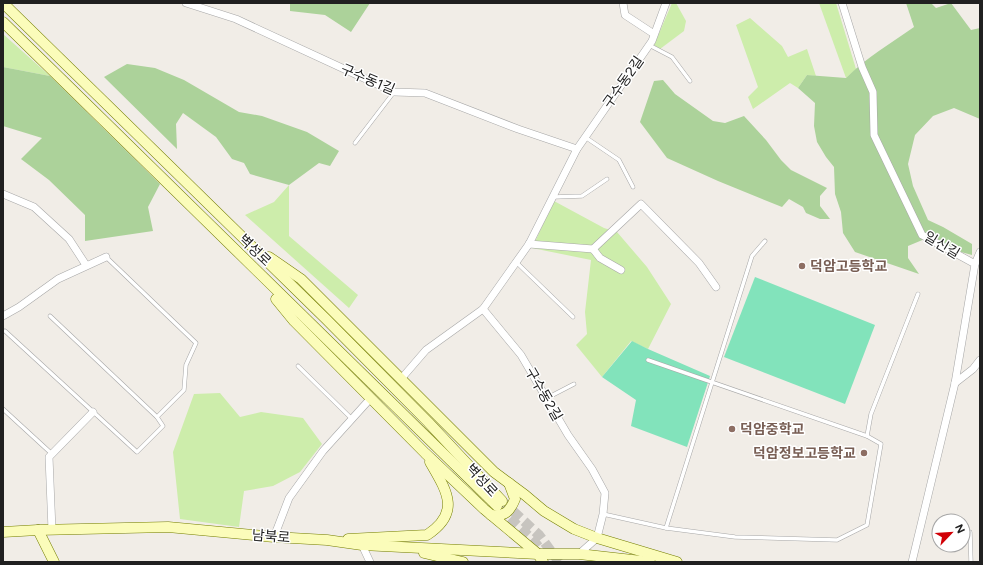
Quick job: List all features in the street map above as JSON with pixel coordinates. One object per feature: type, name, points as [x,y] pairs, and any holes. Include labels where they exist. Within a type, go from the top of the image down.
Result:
[{"type":"main road","name":"벽성로","points":[[3,3],[332,324],[428,422],[499,504],[246,261],[3,22]]},
{"type":"main road","points":[[244,239],[301,279],[494,472],[544,511],[574,529],[597,538],[677,562]]},
{"type":"main road","points":[[246,261],[294,321],[372,400],[425,453],[491,515],[541,558]]},
{"type":"main road","points":[[327,540],[427,535],[437,528],[445,518],[448,506],[447,494],[425,453]]},
{"type":"main road","points":[[491,515],[498,516],[510,510],[515,499],[509,483]]},
{"type":"main road","name":"남북로","points":[[3,532],[168,527],[274,537],[327,540],[362,545],[541,558],[582,558],[650,562]]},
{"type":"main road","points":[[38,530],[54,562]]},
{"type":"main road","points":[[396,547],[446,560],[463,562]]},
{"type":"street","name":"구수동1길","points":[[186,3],[236,19],[394,92],[425,93],[518,129],[577,149]]},
{"type":"street","points":[[623,3],[625,15],[654,34]]},
{"type":"street","name":"구수동2길","points":[[597,538],[604,514],[605,493],[592,469],[568,435],[521,355],[483,309],[529,244],[577,149],[649,45],[666,3]]},
{"type":"street","name":"일신길","points":[[842,3],[862,67],[873,92],[874,135],[922,235],[975,264],[955,383],[912,562]]},
{"type":"street","points":[[3,194],[34,207],[69,239],[86,265]]},
{"type":"street","points":[[529,244],[594,249],[641,204],[699,263],[716,287]]},
{"type":"street","points":[[594,249],[600,258],[621,270]]},
{"type":"street","points":[[975,264],[980,252]]},
{"type":"street","points":[[3,316],[19,307],[58,279],[106,257]]},
{"type":"street","points":[[401,379],[426,350],[483,309]]},
{"type":"street","points":[[955,383],[973,369],[980,360]]},
{"type":"street","points":[[274,537],[289,498],[323,451],[370,399],[372,400]]},
{"type":"street","points":[[52,530],[49,457],[94,412]]},
{"type":"street","points":[[582,558],[597,538]]},
{"type":"street","points":[[362,545],[370,562]]},
{"type":"lane","points":[[649,45],[672,57],[690,81]]},
{"type":"lane","points":[[355,143],[394,92]]},
{"type":"lane","points":[[585,137],[619,160],[633,187]]},
{"type":"lane","points":[[552,197],[582,196],[607,179]]},
{"type":"lane","points":[[666,528],[752,256],[765,241]]},
{"type":"lane","points":[[106,257],[196,343],[186,365],[184,390],[157,417]]},
{"type":"lane","points":[[516,262],[573,317]]},
{"type":"lane","points":[[867,436],[871,414],[918,294]]},
{"type":"lane","points":[[4,331],[137,452],[163,426],[157,417],[50,316]]},
{"type":"lane","points":[[604,514],[666,528],[735,537],[836,540],[867,525],[881,444],[867,436],[648,360]]},
{"type":"lane","points":[[298,366],[352,418]]},
{"type":"lane","points":[[546,398],[574,384]]},
{"type":"lane","points":[[3,409],[52,454]]},
{"type":"green space","points":[[290,3],[370,3],[351,32],[325,15],[290,11]]},
{"type":"green space","points":[[672,3],[676,3],[686,21],[684,31],[660,49],[654,45]]},
{"type":"green space","points":[[819,3],[836,3],[856,69],[846,78]]},
{"type":"green space","points":[[906,3],[931,3],[936,8],[951,3],[971,30],[980,28],[980,119],[954,108],[933,116],[915,135],[908,164],[913,186],[928,220],[972,244],[972,255],[961,252],[932,236],[908,246],[908,258],[919,274],[855,252],[843,233],[841,212],[835,194],[834,167],[817,142],[814,126],[815,103],[798,88],[807,75],[846,78],[870,57],[914,27]]},
{"type":"green space","points":[[750,18],[782,46],[788,57],[807,49],[816,76],[807,75],[798,88],[790,83],[753,109],[748,97],[758,87],[736,25]]},
{"type":"green space","points":[[3,34],[50,76],[3,67]]},
{"type":"green space","points":[[127,64],[155,68],[184,80],[239,112],[262,116],[307,132],[339,151],[330,166],[319,163],[289,185],[250,174],[244,163],[232,159],[216,137],[183,113],[176,124],[177,149],[104,77]]},
{"type":"green space","points":[[3,67],[50,76],[160,184],[148,207],[153,231],[85,241],[85,215],[49,180],[21,159],[42,138],[3,126]]},
{"type":"green space","points":[[663,80],[675,94],[713,121],[725,123],[744,116],[791,170],[827,188],[820,196],[820,206],[830,219],[820,219],[806,213],[803,207],[789,199],[782,207],[667,158],[640,122],[654,81]]},
{"type":"green space","points":[[289,185],[289,236],[358,295],[349,308],[245,215],[274,202]]},
{"type":"green space","points":[[554,201],[604,228],[617,232],[647,267],[671,304],[648,349],[631,341],[602,377],[576,345],[587,334],[585,312],[591,260],[532,248]]},
{"type":"green space","points":[[755,277],[875,325],[845,404],[724,357]]},
{"type":"green space","points":[[632,341],[710,376],[687,447],[631,426],[636,400],[602,377]]},
{"type":"green space","points":[[220,393],[240,417],[261,412],[303,418],[322,444],[300,472],[273,486],[244,491],[239,527],[180,519],[173,452],[194,394]]},
{"type":"tunnel","points":[[502,501],[539,535],[559,562]]},
{"type":"tunnel","points":[[499,508],[534,541],[550,562]]},
{"type":"place","name":"덕암고등학교","points":[[802,266]]},
{"type":"place","name":"덕암중학교","points":[[732,429]]},
{"type":"place","name":"덕암정보고등학교","points":[[864,453]]}]
